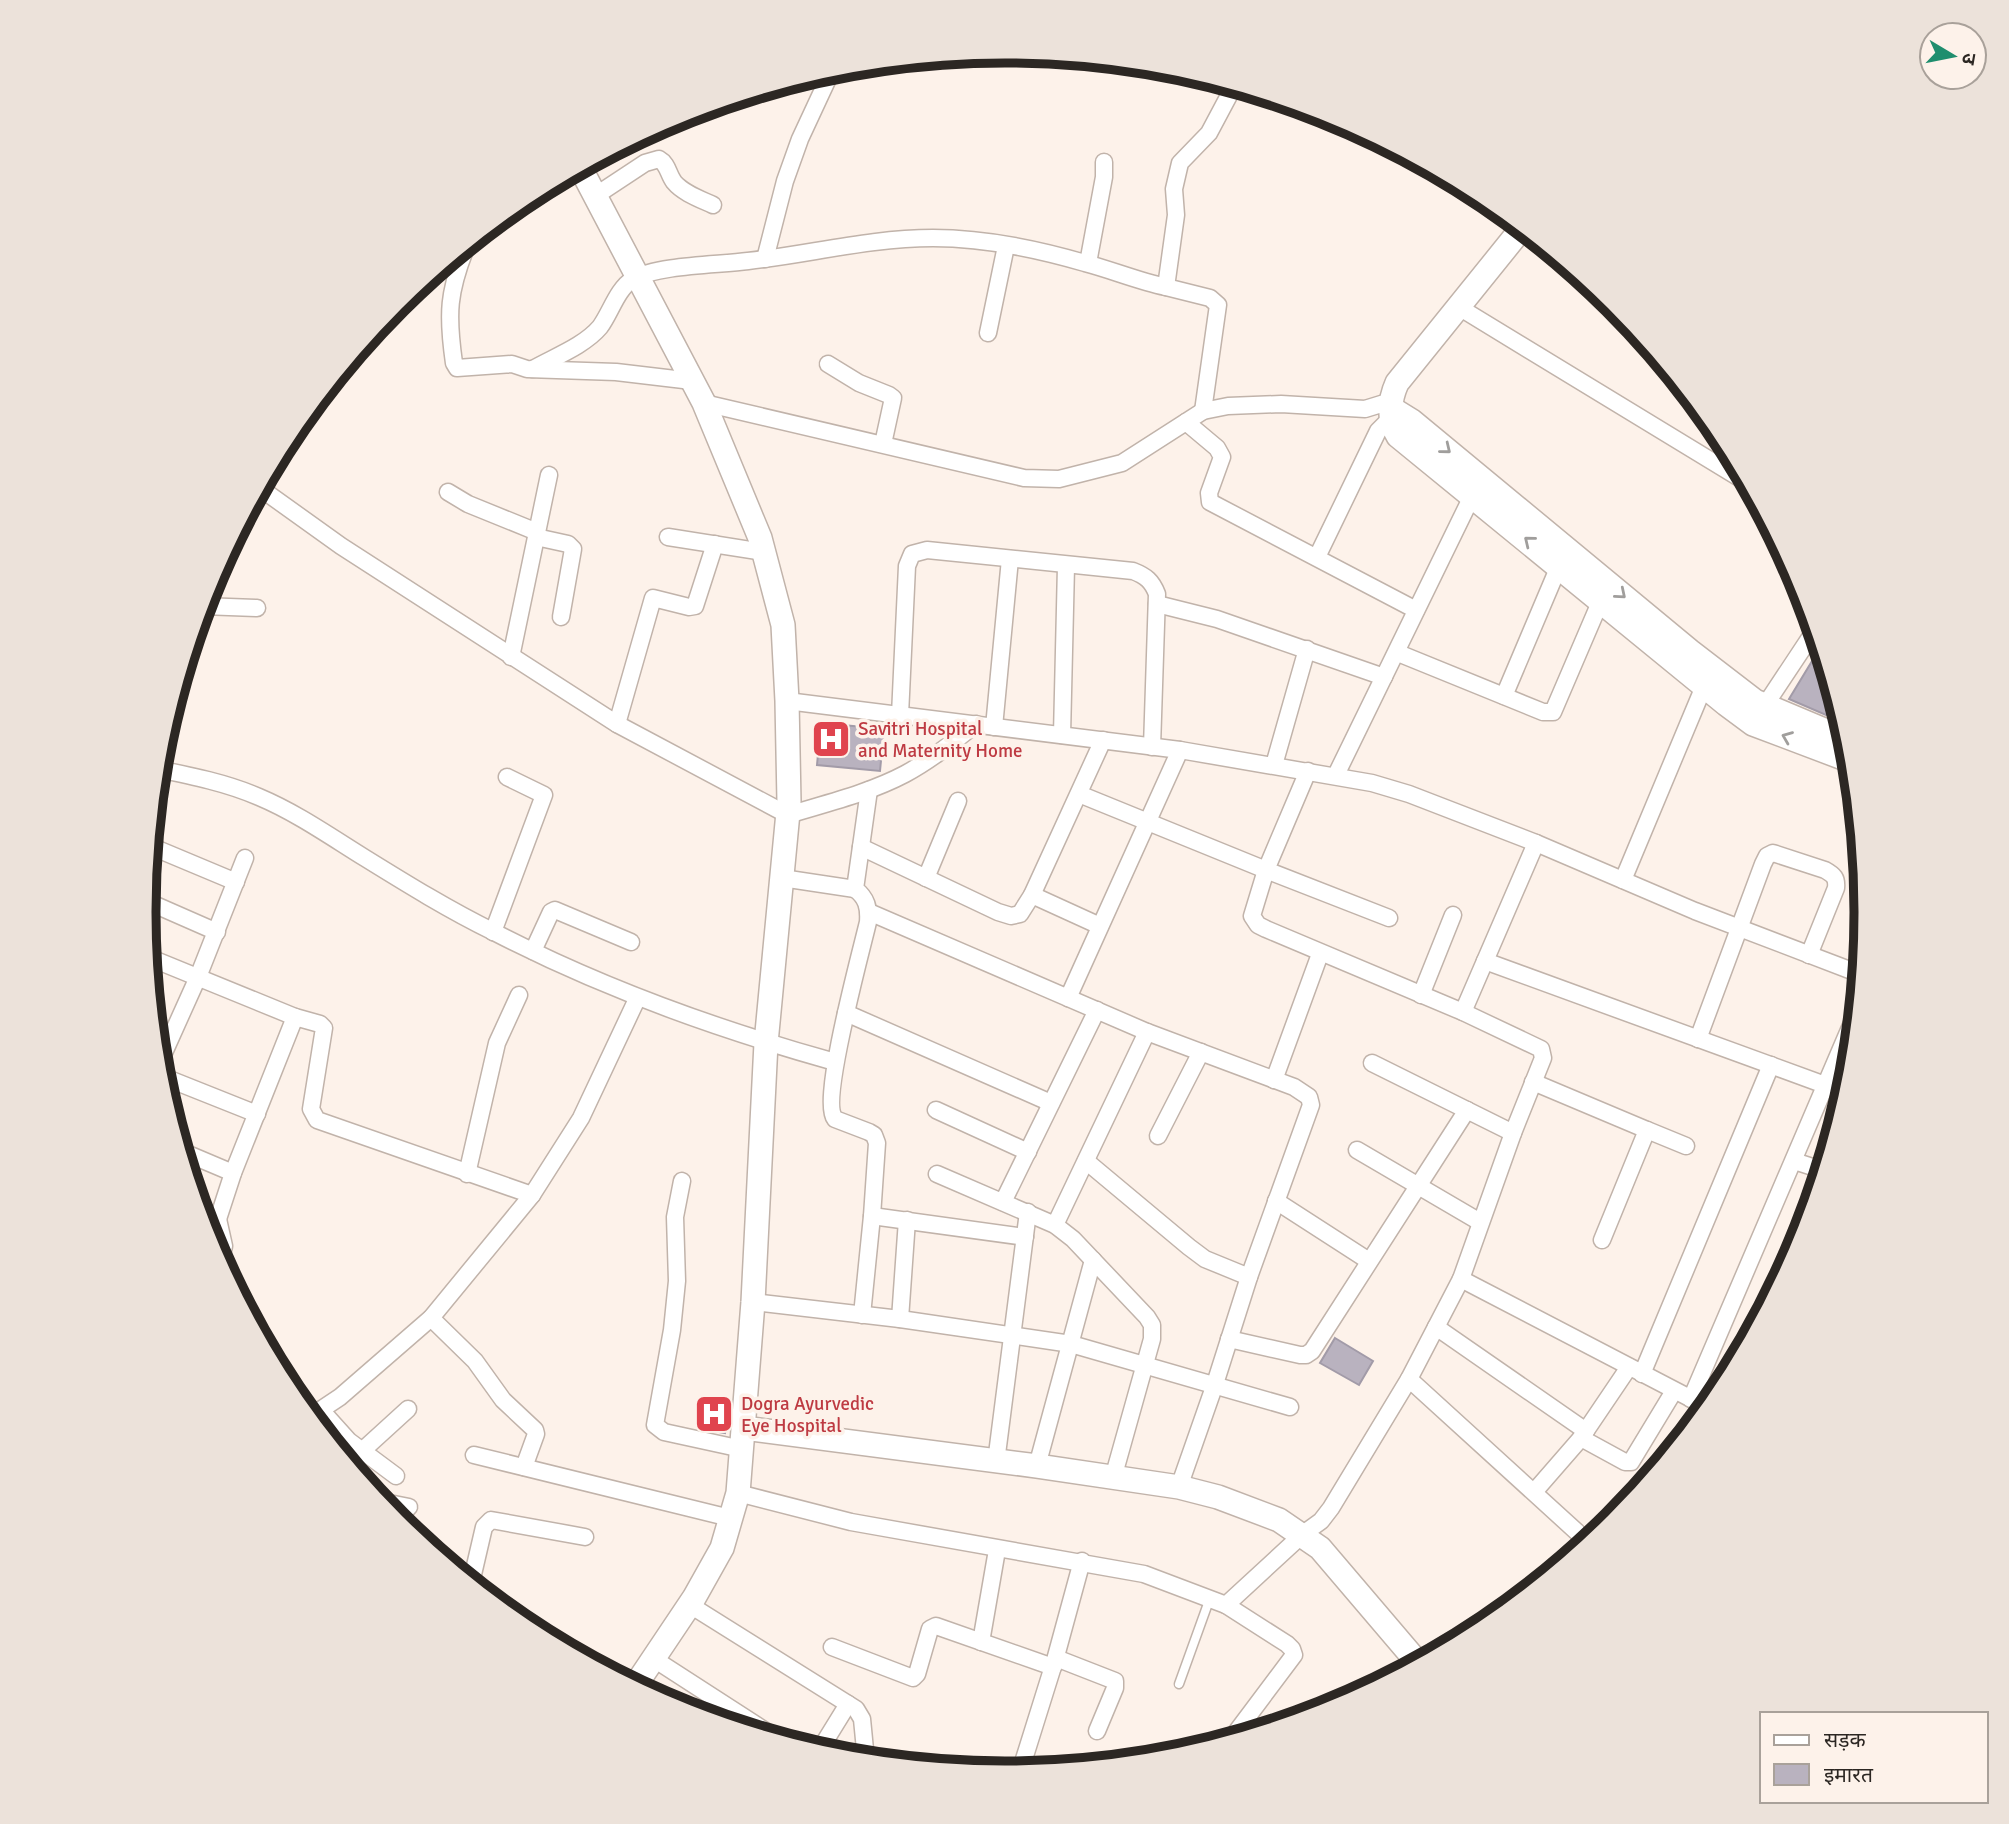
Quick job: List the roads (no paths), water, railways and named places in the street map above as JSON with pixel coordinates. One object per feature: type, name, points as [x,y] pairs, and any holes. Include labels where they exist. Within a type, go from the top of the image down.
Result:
[{"type":"street","points":[[765,259],[785,181],[800,139],[826,82]]},
{"type":"street","points":[[1167,287],[1176,215],[1174,189],[1180,163],[1209,134],[1230,94]]},
{"type":"street","points":[[595,196],[645,163],[659,159],[664,162],[673,181],[680,188],[713,205]]},
{"type":"street","points":[[1087,263],[1104,177],[1104,162]]},
{"type":"street","points":[[586,174],[595,196],[704,403],[764,552],[783,625],[787,701],[788,815],[766,1043],[753,1302],[738,1493],[722,1548],[690,1605],[640,1678]]},
{"type":"street","points":[[1317,557],[1378,431],[1393,409],[1397,383],[1516,235]]},
{"type":"street","points":[[533,369],[588,338],[600,327],[624,286],[639,277],[667,270],[765,259],[887,240],[934,238],[1006,246],[1087,263],[1140,281],[1210,298],[1218,305],[1203,411]]},
{"type":"street","points":[[988,332],[1006,246]]},
{"type":"street","points":[[462,260],[448,310],[455,366],[460,369],[512,364],[533,369],[616,372],[692,382]]},
{"type":"street","points":[[1457,306],[1730,472]]},
{"type":"street","points":[[828,364],[859,383],[893,398],[883,444]]},
{"type":"street","points":[[704,403],[1024,478],[1059,479],[1122,463],[1203,411],[1281,404],[1393,409],[1559,566],[1601,600],[1759,715],[1838,755]]},
{"type":"street","points":[[1186,422],[1216,448],[1222,457],[1209,493],[1210,502],[1416,610]]},
{"type":"street","points":[[511,657],[549,475]]},
{"type":"street","points":[[1336,775],[1398,653],[1416,610],[1477,486]]},
{"type":"street","points":[[1477,486],[1709,677]]},
{"type":"street","points":[[266,492],[341,546],[617,724],[788,815],[869,790],[904,775],[934,757],[976,724]]},
{"type":"street","points":[[448,492],[484,512],[537,535],[568,544],[573,549],[561,617]]},
{"type":"street","points":[[668,537],[764,552]]},
{"type":"street","points":[[617,724],[653,598],[689,607],[695,606],[715,544]]},
{"type":"street","points":[[900,715],[907,566],[912,554],[927,550],[1133,571],[1144,575],[1153,583],[1157,594],[1152,747]]},
{"type":"street","points":[[995,727],[1010,559]]},
{"type":"street","points":[[1062,735],[1066,566]]},
{"type":"street","points":[[1504,696],[1559,566]]},
{"type":"street","points":[[1398,653],[1543,712],[1553,712],[1601,600]]},
{"type":"street","points":[[1157,604],[1217,619],[1384,677]]},
{"type":"street","points":[[213,607],[257,608]]},
{"type":"street","points":[[1759,715],[1808,640]]},
{"type":"street","points":[[1274,765],[1307,649]]},
{"type":"street","points":[[1623,880],[1709,677]]},
{"type":"street","points":[[787,701],[1180,750],[1371,783],[1409,794],[1536,843],[1738,928],[1852,971]]},
{"type":"street","points":[[1759,715],[1835,736]]},
{"type":"street","points":[[861,847],[1012,916],[1020,914],[1032,895],[1103,740]]},
{"type":"street","points":[[1068,998],[1180,750]]},
{"type":"street","points":[[168,771],[206,779],[261,798],[303,819],[422,893],[493,932],[637,999],[766,1043],[835,1062]]},
{"type":"street","points":[[1226,1605],[1303,1534],[1321,1521],[1409,1379],[1461,1279],[1543,1058],[1541,1049],[1463,1012],[1320,954],[1258,925],[1252,916],[1253,907],[1308,771]]},
{"type":"street","points":[[493,932],[544,795],[507,777]]},
{"type":"street","points":[[855,889],[869,790]]},
{"type":"street","points":[[1079,794],[1389,918]]},
{"type":"street","points":[[926,878],[958,801]]},
{"type":"street","points":[[1463,1012],[1536,843]]},
{"type":"street","points":[[158,849],[236,882]]},
{"type":"street","points":[[1698,1039],[1767,856],[1773,853],[1825,870],[1837,880],[1809,955]]},
{"type":"street","points":[[167,1046],[198,977],[245,858]]},
{"type":"street","points":[[782,878],[855,889],[862,894],[869,912],[835,1062],[832,1116],[869,1132],[876,1139],[872,1216],[862,1315]]},
{"type":"street","points":[[1032,895],[1100,926]]},
{"type":"street","points":[[156,905],[216,932]]},
{"type":"street","points":[[533,951],[551,912],[555,910],[631,943]]},
{"type":"street","points":[[869,912],[1147,1032],[1304,1091],[1309,1097],[1311,1105],[1249,1277],[1179,1487]]},
{"type":"street","points":[[1421,995],[1452,915]]},
{"type":"street","points":[[1274,1080],[1320,954]]},
{"type":"street","points":[[157,961],[295,1017],[320,1024],[324,1028],[311,1109],[317,1120],[532,1195]]},
{"type":"street","points":[[1485,961],[1825,1085]]},
{"type":"street","points":[[467,1174],[497,1043],[519,995]]},
{"type":"street","points":[[319,1412],[431,1318],[532,1195],[581,1118],[637,999]]},
{"type":"street","points":[[1003,1202],[1097,1010]]},
{"type":"street","points":[[846,1013],[1051,1103]]},
{"type":"street","points":[[213,1218],[295,1017]]},
{"type":"street","points":[[1055,1225],[1147,1032]]},
{"type":"street","points":[[1158,1136],[1201,1052]]},
{"type":"street","points":[[1691,1399],[1825,1085],[1841,1055]]},
{"type":"street","points":[[1371,1063],[1513,1133]]},
{"type":"street","points":[[1534,1492],[1635,1371],[1771,1065]]},
{"type":"street","points":[[173,1080],[257,1114]]},
{"type":"street","points":[[1533,1082],[1686,1146]]},
{"type":"street","points":[[936,1110],[1028,1152]]},
{"type":"street","points":[[1229,1339],[1306,1355],[1312,1351],[1467,1110]]},
{"type":"street","points":[[1602,1240],[1647,1130]]},
{"type":"street","points":[[1357,1150],[1480,1222]]},
{"type":"street","points":[[192,1155],[233,1173]]},
{"type":"street","points":[[1086,1161],[1189,1247],[1206,1259],[1249,1277]]},
{"type":"street","points":[[1794,1161],[1814,1167]]},
{"type":"street","points":[[937,1174],[1055,1225],[1073,1239],[1152,1325],[1146,1366],[1113,1478]]},
{"type":"street","points":[[682,1181],[675,1217],[677,1281],[672,1330],[655,1425],[664,1432],[1037,1466],[1179,1487],[1247,1507],[1279,1520],[1320,1548],[1412,1656]]},
{"type":"street","points":[[1276,1201],[1368,1261]]},
{"type":"street","points":[[996,1462],[1028,1213]]},
{"type":"street","points":[[872,1216],[1025,1237]]},
{"type":"street","points":[[900,1320],[907,1220]]},
{"type":"street","points":[[1037,1466],[1093,1260]]},
{"type":"street","points":[[1461,1279],[1697,1402]]},
{"type":"street","points":[[753,1302],[1071,1344],[1290,1408]]},
{"type":"street","points":[[431,1318],[475,1361],[503,1401],[535,1430],[524,1467]]},
{"type":"street","points":[[1436,1326],[1625,1462],[1631,1462],[1674,1391]]},
{"type":"street","points":[[1409,1379],[1577,1532]]},
{"type":"street","points":[[363,1450],[408,1409]]},
{"type":"street","points":[[327,1423],[396,1476]]},
{"type":"street","points":[[474,1455],[730,1518]]},
{"type":"street","points":[[738,1493],[851,1522],[1144,1574],[1226,1605],[1287,1644],[1293,1649],[1294,1655],[1240,1727]]},
{"type":"street","points":[[397,1505],[409,1507]]},
{"type":"street","points":[[473,1574],[484,1527],[491,1520],[585,1537]]},
{"type":"street","points":[[981,1642],[997,1550]]},
{"type":"street","points":[[1024,1760],[1055,1663],[1082,1561]]},
{"type":"street","points":[[690,1605],[848,1703],[861,1714],[865,1749]]},
{"type":"street","points":[[832,1647],[913,1678],[917,1674],[933,1626],[1115,1681],[1115,1688],[1097,1731]]},
{"type":"street","points":[[654,1659],[751,1722]]},
{"type":"street","points":[[825,1742],[848,1703]]},
{"type":"lane","points":[[1179,1684],[1210,1598]]},
{"type":"place","name":"Savitri Hospital and Maternity Home","points":[[831,739]]},
{"type":"place","name":"Dogra Ayurvedic Eye Hospital","points":[[714,1414]]}]
